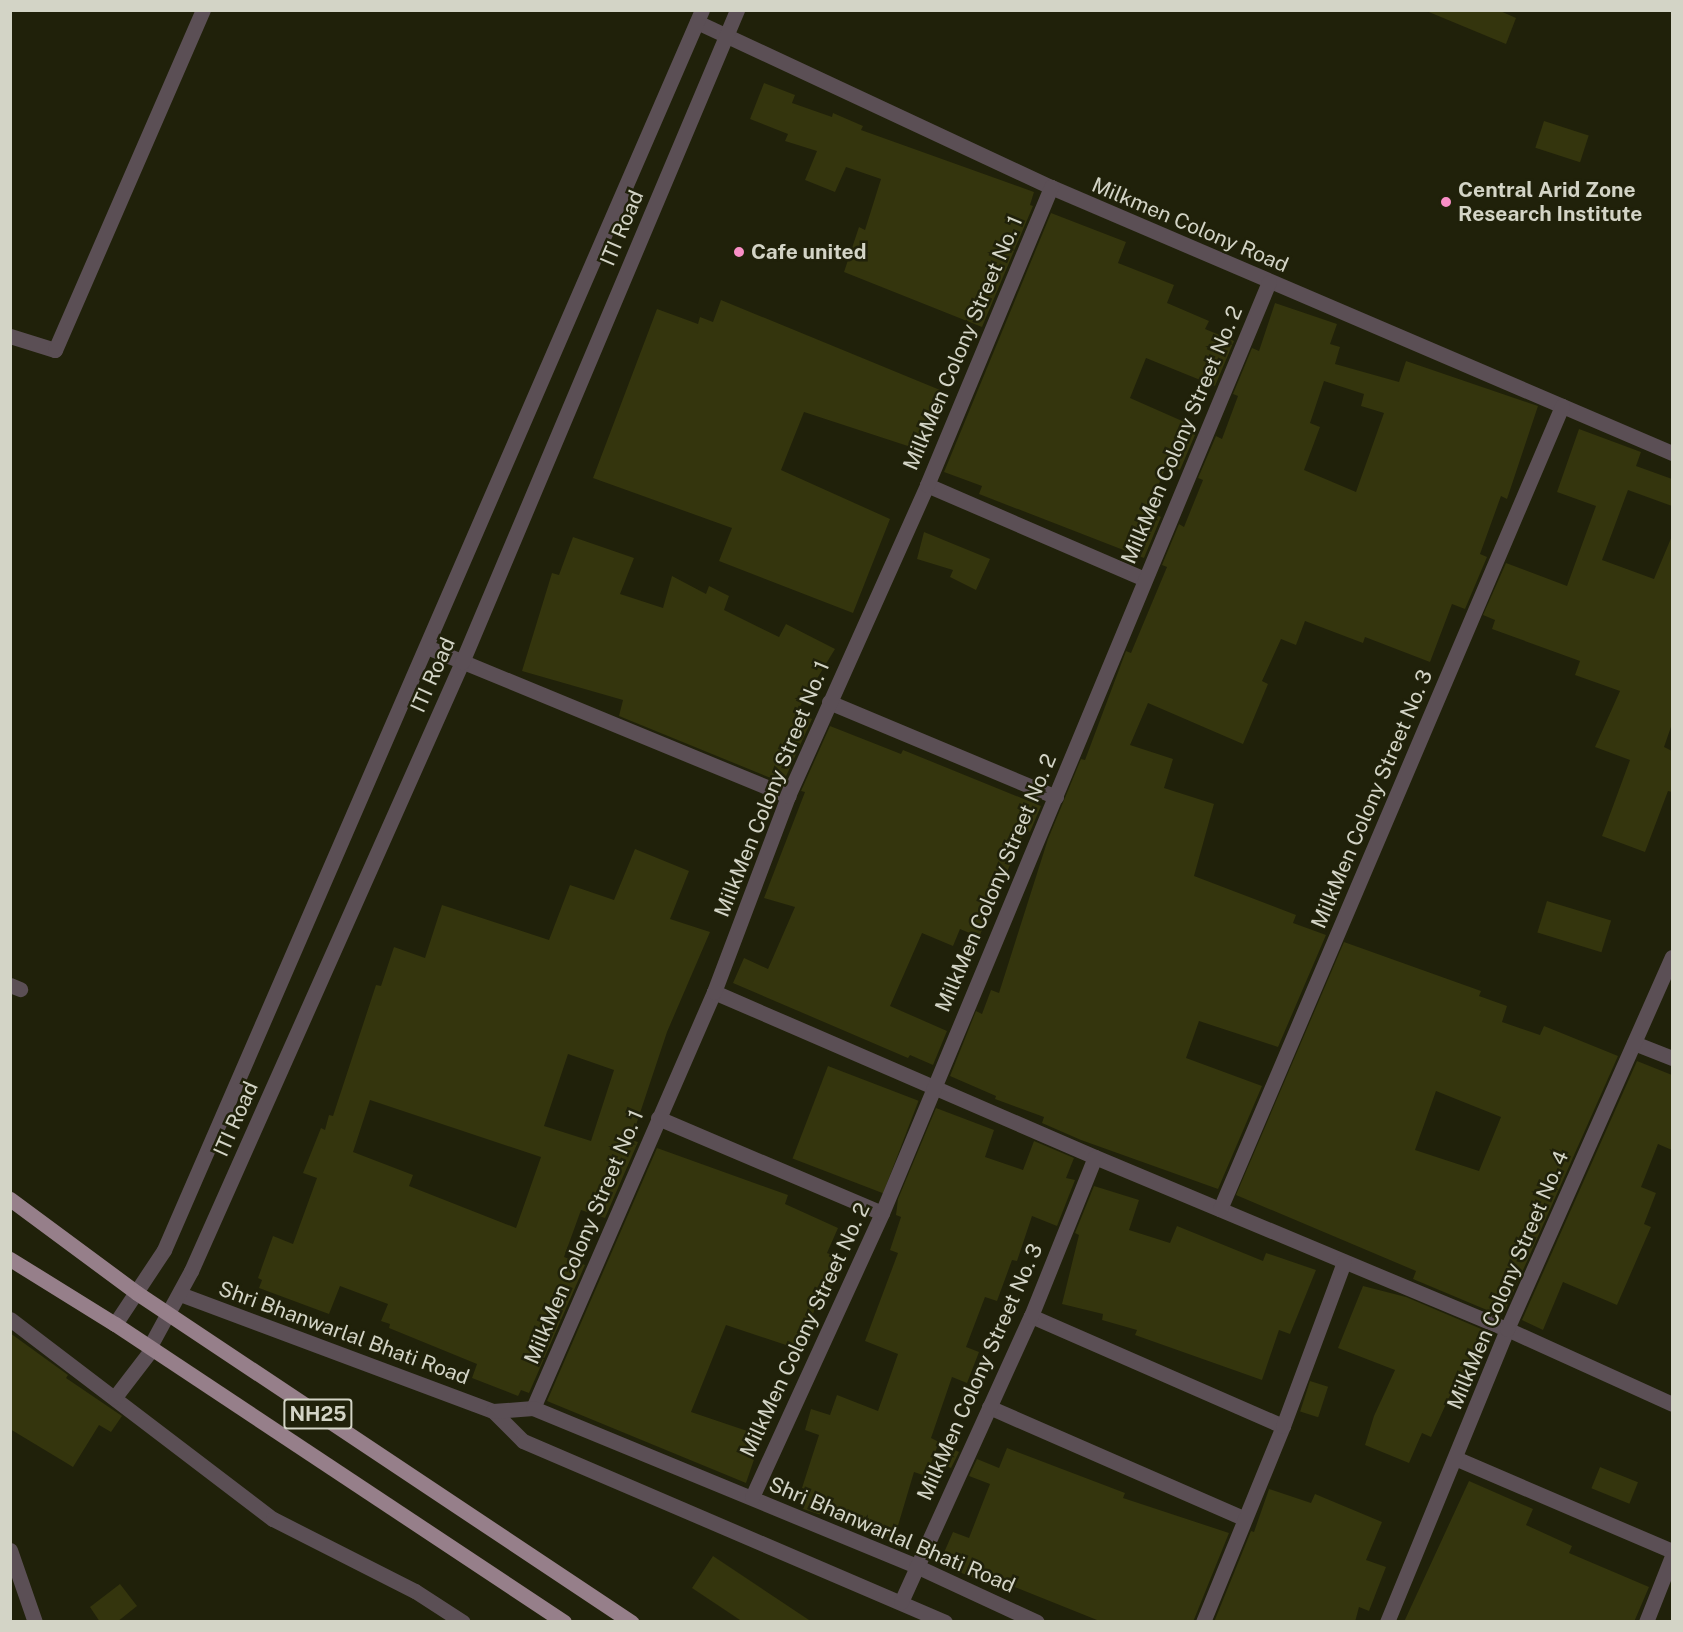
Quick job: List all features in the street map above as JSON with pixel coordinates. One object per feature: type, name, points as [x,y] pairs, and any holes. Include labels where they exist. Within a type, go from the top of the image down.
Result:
[{"type":"main road","name":"NH25","points":[[10,1199],[169,1315],[630,1622]]},
{"type":"main road","name":"NH25","points":[[10,1259],[115,1324],[148,1353],[557,1620]]},
{"type":"street","points":[[10,336],[55,350],[203,10]]},
{"type":"street","name":"ITI Road","points":[[119,1394],[148,1353],[180,1294],[462,662],[737,10]]},
{"type":"street","name":"ITI Road","points":[[115,1324],[164,1250],[699,16]]},
{"type":"street","name":"Milkmen Colony Road","points":[[699,16],[727,35],[1051,187],[1672,453]]},
{"type":"street","name":"MilkMen Colony Street No. 1","points":[[533,1408],[714,992],[788,796],[927,485],[1051,187]]},
{"type":"street","name":"MilkMen Colony Street No. 2","points":[[752,1497],[882,1213],[933,1085],[1056,797],[1144,579],[1269,282]]},
{"type":"street","name":"MilkMen Colony Street No. 3","points":[[1220,1209],[1562,406]]},
{"type":"street","points":[[927,485],[1144,579]]},
{"type":"street","points":[[427,647],[788,796]]},
{"type":"street","points":[[829,702],[1056,797]]},
{"type":"street","name":"MilkMen Colony Street No. 4","points":[[1387,1622],[1508,1329],[1672,957]]},
{"type":"street","points":[[714,992],[1095,1157],[1508,1329],[1672,1404]]},
{"type":"street","points":[[1634,1043],[1672,1058]]},
{"type":"street","points":[[658,1118],[882,1213]]},
{"type":"street","name":"MilkMen Colony Street No. 3","points":[[901,1602],[1031,1316],[1095,1157]]},
{"type":"street","points":[[1203,1622],[1283,1426],[1344,1262]]},
{"type":"street","name":"Shri Bhanwarlal Bhati Road","points":[[180,1294],[493,1411],[533,1408],[916,1566],[1037,1622]]},
{"type":"street","points":[[1031,1316],[1283,1426]]},
{"type":"street","points":[[10,1319],[119,1394],[273,1519],[416,1591],[463,1622]]},
{"type":"street","points":[[989,1407],[1244,1518]]},
{"type":"street","name":"Shri Bhanwarlal Bhati Road","points":[[493,1411],[522,1441],[945,1622]]},
{"type":"street","points":[[1455,1458],[1672,1551]]},
{"type":"street","points":[[10,1550],[35,1622]]},
{"type":"street","points":[[1646,1622],[1672,1556]]},
{"type":"building","points":[[1424,10],[1498,10],[1516,18],[1506,44]]},
{"type":"building","points":[[764,83],[795,95],[792,103],[832,117],[833,113],[863,126],[861,130],[1034,192],[1030,205],[1033,206],[982,327],[844,272],[859,227],[865,230],[881,179],[846,167],[835,192],[805,180],[817,151],[785,141],[788,134],[750,119]]},
{"type":"building","points":[[1544,121],[1589,136],[1580,162],[1535,148]]},
{"type":"building","points":[[1051,213],[1126,242],[1118,263],[1174,285],[1167,303],[1209,321],[1205,329],[1234,341],[1215,386],[1146,358],[1130,398],[1198,428],[1180,470],[1167,464],[1148,511],[1161,517],[1144,558],[979,494],[982,486],[944,472]]},
{"type":"building","points":[[721,300],[940,390],[917,449],[804,412],[781,470],[890,519],[853,613],[719,561],[732,528],[593,478],[657,309],[698,324],[700,317],[713,322]]},
{"type":"building","points":[[1275,303],[1337,324],[1330,344],[1340,347],[1335,364],[1399,382],[1406,361],[1538,406],[1507,499],[1501,496],[1480,554],[1487,557],[1465,609],[1452,604],[1430,662],[1365,637],[1363,643],[1305,621],[1296,645],[1281,639],[1262,681],[1268,684],[1243,744],[1148,703],[1130,745],[1173,759],[1164,788],[1214,804],[1194,876],[1296,915],[1293,923],[1326,935],[1278,1047],[1199,1021],[1186,1058],[1262,1086],[1218,1189],[1081,1140],[1042,1123],[1044,1117],[995,1099],[996,1096],[950,1076],[976,1011],[982,1014],[991,990],[999,993],[1048,839],[1081,759],[1085,760],[1126,651],[1131,653],[1167,567],[1162,565],[1179,524],[1184,527],[1203,480],[1198,478],[1216,436],[1222,439],[1238,396],[1233,394],[1252,348],[1259,351]],"holes":[[[1324,381],[1364,394],[1361,406],[1384,413],[1356,492],[1304,470],[1320,427],[1310,423]]]},
{"type":"building","points":[[1579,429],[1641,452],[1636,466],[1672,479],[1672,506],[1628,490],[1602,560],[1654,579],[1672,536],[1672,724],[1664,747],[1672,751],[1672,792],[1668,791],[1645,852],[1602,836],[1630,760],[1595,747],[1620,691],[1575,675],[1580,661],[1492,629],[1495,620],[1483,615],[1506,563],[1567,586],[1596,506],[1557,492]]},
{"type":"building","points":[[924,532],[990,559],[976,590],[950,577],[953,570],[917,559]]},
{"type":"building","points":[[573,537],[634,558],[620,594],[663,608],[672,576],[706,594],[709,586],[729,596],[724,610],[779,637],[786,624],[835,649],[796,713],[812,719],[783,783],[619,716],[623,700],[522,671],[552,573],[559,575]]},
{"type":"building","points":[[830,726],[901,754],[903,750],[1041,806],[1030,832],[1025,830],[979,937],[960,929],[953,946],[922,933],[890,1006],[947,1031],[933,1065],[910,1055],[908,1058],[733,983],[744,958],[768,969],[795,907],[764,898],[805,792],[801,791]]},
{"type":"building","points":[[635,849],[689,871],[670,919],[710,932],[667,1032],[631,1140],[638,1142],[605,1218],[581,1210],[564,1257],[585,1265],[529,1393],[521,1390],[518,1396],[472,1378],[477,1364],[389,1328],[390,1324],[381,1321],[388,1304],[340,1286],[329,1314],[259,1288],[262,1280],[258,1278],[273,1236],[293,1244],[317,1178],[303,1173],[321,1128],[325,1130],[329,1115],[333,1116],[376,985],[381,986],[394,947],[425,958],[442,905],[549,940],[570,885],[614,900]],"holes":[[[568,1054],[614,1070],[591,1141],[544,1126]],[[370,1100],[541,1157],[516,1228],[409,1186],[413,1175],[353,1152]]]},
{"type":"building","points":[[1547,901],[1611,921],[1601,952],[1537,933]]},
{"type":"building","points":[[1344,942],[1481,991],[1479,996],[1507,1006],[1502,1022],[1540,1035],[1544,1026],[1618,1056],[1504,1313],[1496,1309],[1494,1313],[1413,1279],[1416,1271],[1236,1195]],"holes":[[[1436,1091],[1501,1117],[1479,1171],[1415,1150]]]},
{"type":"building","points":[[1637,1061],[1672,1075],[1672,1150],[1658,1144],[1641,1187],[1656,1193],[1644,1224],[1651,1227],[1617,1305],[1563,1282],[1543,1330],[1522,1320]]},
{"type":"building","points":[[828,1066],[919,1101],[883,1193],[793,1158]]},
{"type":"building","points":[[936,1108],[994,1130],[985,1157],[1023,1170],[1034,1141],[1074,1158],[1066,1178],[1075,1180],[1057,1226],[1032,1216],[1017,1261],[1012,1260],[997,1301],[985,1297],[966,1347],[979,1352],[967,1383],[952,1377],[931,1438],[939,1442],[926,1476],[914,1472],[894,1539],[803,1509],[809,1490],[802,1488],[819,1435],[805,1430],[811,1409],[830,1415],[837,1395],[878,1411],[898,1354],[865,1341],[898,1253],[890,1250],[901,1217],[896,1215],[898,1199]]},
{"type":"building","points":[[657,1148],[788,1195],[785,1204],[838,1228],[827,1253],[841,1258],[829,1293],[821,1290],[801,1350],[726,1325],[691,1412],[762,1436],[746,1483],[547,1401]]},
{"type":"building","points":[[1094,1186],[1139,1200],[1129,1230],[1170,1243],[1177,1226],[1263,1261],[1266,1253],[1316,1270],[1290,1334],[1279,1330],[1262,1380],[1135,1335],[1137,1330],[1102,1320],[1103,1314],[1062,1304],[1079,1235],[1075,1233]]},
{"type":"building","points":[[1363,1286],[1406,1297],[1486,1331],[1455,1395],[1451,1393],[1431,1437],[1422,1433],[1409,1463],[1365,1445],[1374,1416],[1395,1370],[1338,1348]]},
{"type":"building","points":[[10,1333],[68,1375],[66,1378],[122,1416],[111,1432],[99,1425],[73,1467],[10,1429]]},
{"type":"building","points":[[1310,1381],[1328,1387],[1318,1417],[1300,1411]]},
{"type":"building","points":[[951,1448],[959,1452],[951,1468],[944,1465]]},
{"type":"building","points":[[1007,1448],[1125,1493],[1123,1498],[1229,1533],[1193,1622],[1102,1622],[992,1578],[989,1584],[939,1564],[953,1532],[969,1538],[990,1484],[969,1476],[977,1459],[999,1468]]},
{"type":"building","points":[[1600,1467],[1638,1482],[1629,1504],[1591,1488]]},
{"type":"building","points":[[1469,1481],[1533,1509],[1526,1525],[1572,1546],[1569,1553],[1649,1587],[1634,1622],[1404,1622]]},
{"type":"building","points":[[1269,1489],[1311,1503],[1315,1494],[1382,1522],[1366,1560],[1386,1567],[1369,1611],[1359,1607],[1355,1622],[1214,1622],[1251,1531],[1254,1532]]},
{"type":"building","points":[[713,1556],[812,1622],[743,1622],[692,1588]]},
{"type":"building","points":[[120,1584],[137,1606],[117,1622],[100,1622],[90,1607]]},
{"type":"place","name":"Central Arid Zone Research Institute","points":[[1446,202]]},
{"type":"place","name":"Cafe united","points":[[739,252]]}]
